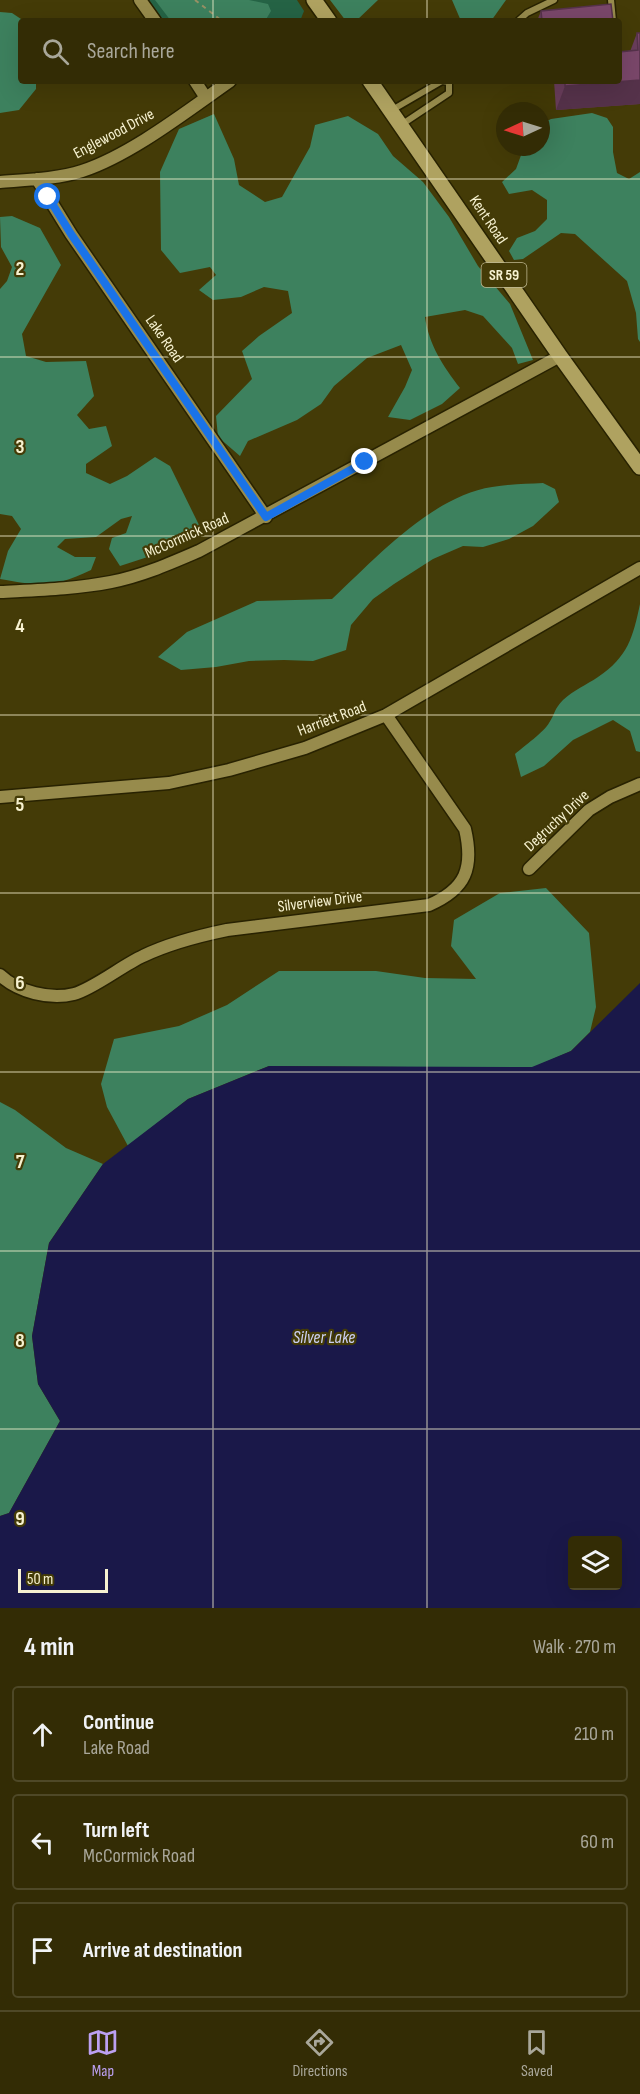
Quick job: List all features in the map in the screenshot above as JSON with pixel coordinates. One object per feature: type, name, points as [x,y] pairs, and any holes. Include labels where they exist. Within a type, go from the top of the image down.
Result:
[{"type":"main road","points":[[314,0],[323,18]]},
{"type":"main road","name":"Kent Road","points":[[372,84],[560,356],[640,467]]},
{"type":"street","points":[[140,0],[152,18]]},
{"type":"street","points":[[197,84],[206,98]]},
{"type":"street","name":"Englewood Drive","points":[[0,182],[81,172],[156,133],[226,84]]},
{"type":"street","name":"Lake Road","points":[[37,179],[71,234],[266,517]]},
{"type":"street","name":"McCormick Road","points":[[0,592],[79,587],[129,578],[200,551],[560,356]]},
{"type":"street","name":"Harriett Road","points":[[0,797],[170,783],[229,770],[294,751],[386,715],[640,568]]},
{"type":"street","name":"Silverview Drive","points":[[0,975],[26,991],[48,995],[75,993],[144,955],[198,936],[227,930],[429,905],[448,897],[460,884],[468,864],[470,848],[465,829],[386,715]]},
{"type":"street","name":"Degruchy Drive","points":[[529,869],[589,810],[610,796],[640,784]]},
{"type":"lane","points":[[521,18],[554,0]]},
{"type":"lane","points":[[611,0],[613,18]]},
{"type":"lane","points":[[390,111],[437,84]]},
{"type":"lane","points":[[400,125],[449,93],[450,84]]},
{"type":"path","points":[[195,0],[218,18]]},
{"type":"green space","points":[[149,0],[297,0],[304,11],[301,18],[162,18]]},
{"type":"green space","points":[[155,0],[249,0],[268,4],[271,11],[267,18],[169,18]]},
{"type":"green space","points":[[330,0],[378,0],[359,18],[344,18]]},
{"type":"green space","points":[[452,0],[506,0],[493,18],[460,18]]},
{"type":"green space","points":[[0,12],[12,13],[20,18],[18,84],[36,84],[36,89],[19,110],[0,113]]},
{"type":"green space","points":[[592,113],[607,118],[613,127],[613,152],[617,173],[629,179],[640,172],[640,342],[636,313],[627,281],[575,234],[561,233],[523,259],[514,260],[509,251],[517,238],[535,231],[547,219],[547,200],[532,190],[509,194],[502,182],[516,169],[521,156],[550,156],[551,119]]},
{"type":"green space","points":[[214,114],[234,159],[239,185],[265,202],[282,197],[310,147],[315,125],[348,116],[378,134],[393,156],[423,182],[449,217],[478,266],[510,304],[533,360],[518,364],[512,348],[483,316],[465,310],[425,317],[438,355],[460,388],[442,404],[410,420],[388,417],[412,370],[401,345],[367,358],[334,386],[321,404],[297,420],[248,441],[240,456],[218,437],[216,416],[252,379],[242,351],[292,313],[288,291],[264,287],[241,297],[213,300],[199,290],[216,275],[210,267],[180,273],[161,250],[160,172],[179,129]]},
{"type":"green space","points":[[12,216],[40,228],[61,265],[22,334],[26,356],[46,362],[86,361],[94,396],[77,415],[89,429],[106,426],[112,446],[86,464],[86,473],[110,484],[127,476],[155,457],[170,466],[199,525],[180,544],[120,566],[109,549],[112,538],[126,533],[132,516],[121,519],[96,537],[65,539],[57,547],[75,557],[96,557],[91,570],[56,583],[36,584],[0,579],[8,551],[21,529],[12,516],[0,514],[0,289],[7,281],[12,267],[1,247],[0,217]]},
{"type":"green space","points":[[543,483],[555,489],[559,502],[533,526],[509,539],[483,547],[463,546],[433,559],[394,584],[373,599],[351,625],[346,650],[313,661],[249,661],[181,670],[158,657],[187,632],[257,601],[332,599],[406,531],[426,516],[470,493],[498,486]]},
{"type":"green space","points":[[640,604],[640,752],[636,751],[630,731],[613,720],[573,740],[544,766],[521,777],[515,754],[547,726],[563,700],[598,677],[623,654],[632,636]]},
{"type":"green space","points":[[546,888],[589,933],[596,1007],[590,1032],[571,1051],[532,1068],[269,1066],[188,1099],[128,1146],[107,1107],[101,1084],[114,1039],[179,1026],[227,1005],[279,971],[376,971],[425,978],[476,979],[451,946],[454,920],[500,893]]},
{"type":"green space","points":[[0,1102],[15,1110],[66,1148],[103,1164],[49,1243],[32,1336],[38,1384],[60,1421],[9,1513],[0,1516]]},
{"type":"water","name":"Silver Lake","points":[[640,983],[640,1608],[0,1608],[0,1516],[9,1513],[60,1421],[38,1384],[32,1336],[49,1243],[103,1164],[188,1099],[269,1066],[532,1067],[571,1051]]},
{"type":"building","points":[[611,4],[613,18],[542,18],[541,11]]},
{"type":"building","points":[[637,33],[640,33],[640,80],[622,81],[622,52],[638,50]]},
{"type":"building","points":[[565,84],[590,84],[565,86]]},
{"type":"route","points":[[48,197],[71,234],[266,517],[365,462]]}]
